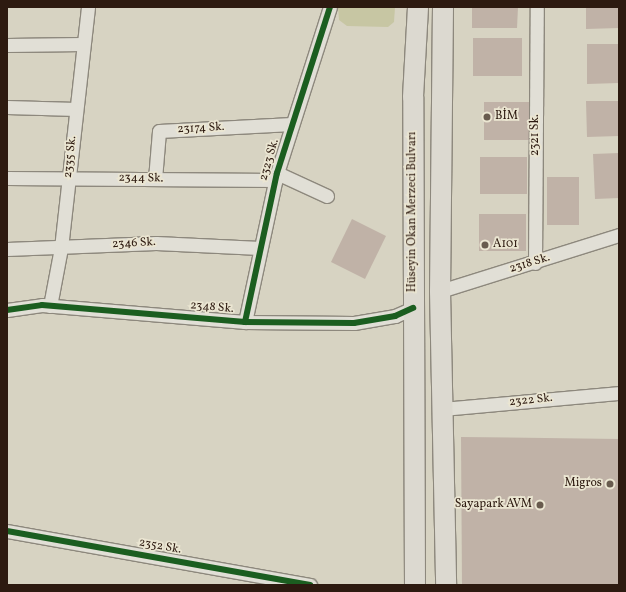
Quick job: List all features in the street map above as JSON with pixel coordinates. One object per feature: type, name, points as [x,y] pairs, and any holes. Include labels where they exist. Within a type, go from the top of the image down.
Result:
[{"type":"main road","name":"Hüseyin Okan Merzeci Bulvarı","points":[[415,585],[413,97],[418,7]]},
{"type":"main road","points":[[443,7],[440,291],[446,585]]},
{"type":"street","name":"2335 Sk.","points":[[50,306],[61,248],[88,7]]},
{"type":"street","name":"2323 Sk.","points":[[245,322],[260,248],[277,177],[292,124],[330,7]]},
{"type":"street","name":"2321 Sk.","points":[[535,263],[537,7]]},
{"type":"street","points":[[7,46],[83,44]]},
{"type":"street","points":[[7,107],[76,109]]},
{"type":"street","name":"23174 Sk.","points":[[155,179],[159,131],[292,124]]},
{"type":"street","name":"2344 Sk.","points":[[7,178],[155,179],[277,177],[327,196]]},
{"type":"street","name":"2318 Sk.","points":[[440,291],[535,263],[619,235]]},
{"type":"street","name":"2346 Sk.","points":[[7,250],[156,242],[260,248]]},
{"type":"street","name":"2348 Sk.","points":[[7,310],[50,306],[245,322],[354,323],[395,316],[413,308]]},
{"type":"street","name":"2322 Sk.","points":[[443,409],[619,393]]},
{"type":"street","name":"2352 Sk.","points":[[7,531],[310,585]]},
{"type":"green space","points":[[338,7],[395,7],[394,22],[388,27],[347,26],[339,20]]},
{"type":"building","points":[[472,7],[518,7],[517,28],[472,28]]},
{"type":"building","points":[[586,7],[619,7],[619,28],[586,29]]},
{"type":"building","points":[[473,38],[522,38],[522,76],[473,76]]},
{"type":"building","points":[[587,44],[619,44],[619,83],[587,84]]},
{"type":"building","points":[[586,101],[619,101],[619,136],[587,137]]},
{"type":"building","points":[[484,102],[530,102],[530,140],[484,140]]},
{"type":"building","points":[[619,153],[619,198],[595,199],[593,154]]},
{"type":"building","points":[[480,157],[527,157],[527,194],[480,194]]},
{"type":"building","points":[[547,177],[579,177],[579,225],[547,225]]},
{"type":"building","points":[[479,214],[526,214],[526,251],[479,251]]},
{"type":"building","points":[[352,219],[386,236],[365,279],[331,262]]},
{"type":"building","name":"Sayapark AVM","points":[[461,437],[619,439],[619,585],[462,585]]},
{"type":"cycle path","points":[[245,322],[277,173],[330,7]]},
{"type":"cycle path","points":[[7,310],[42,305],[245,322],[354,323],[395,316],[413,308]]},
{"type":"cycle path","points":[[7,531],[310,585]]},
{"type":"place","name":"BİM","points":[[487,117]]},
{"type":"place","name":"A101","points":[[485,245]]},
{"type":"place","name":"Migros","points":[[610,484]]},
{"type":"place","name":"Sayapark AVM","points":[[540,505]]}]
